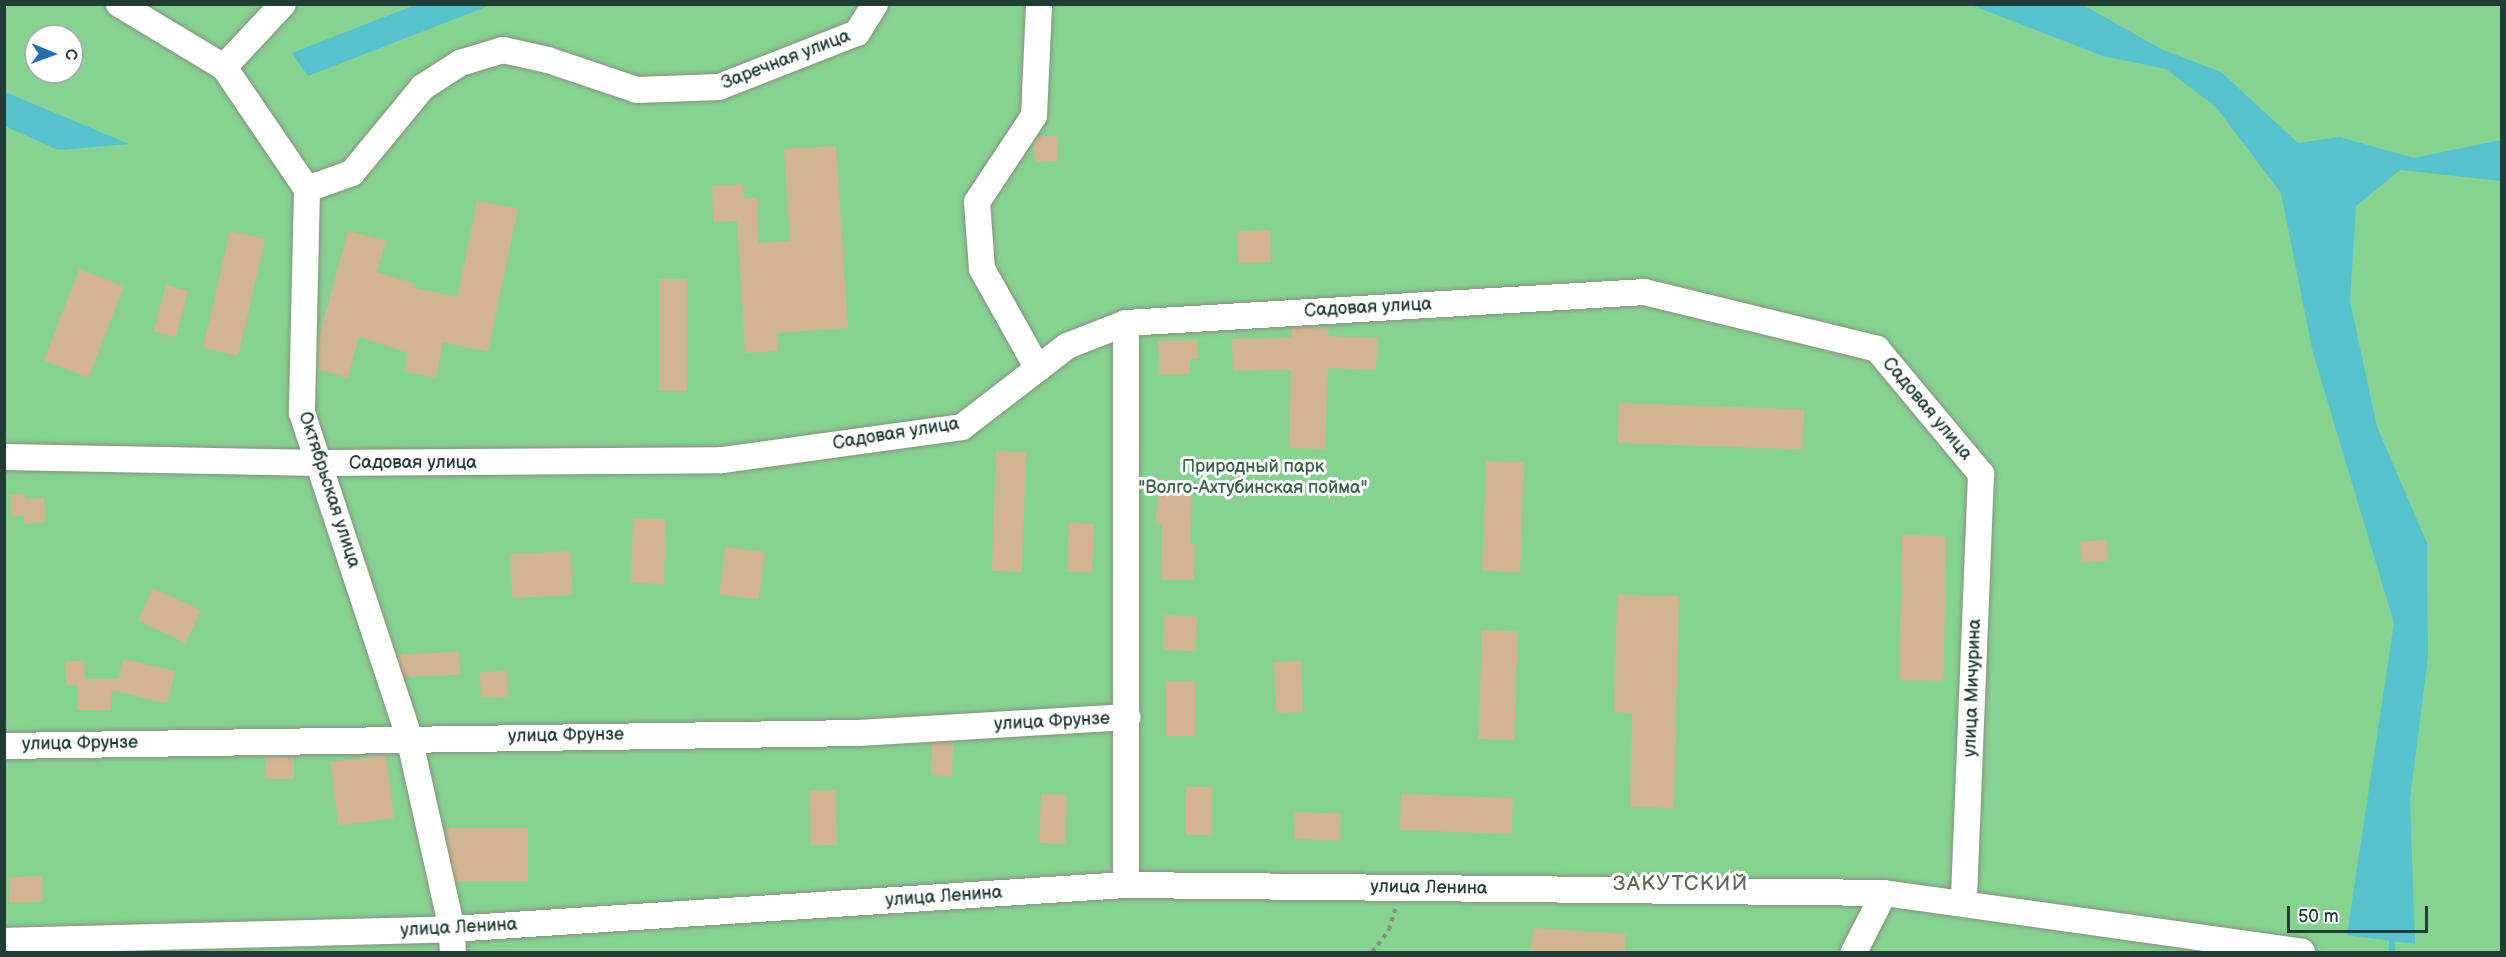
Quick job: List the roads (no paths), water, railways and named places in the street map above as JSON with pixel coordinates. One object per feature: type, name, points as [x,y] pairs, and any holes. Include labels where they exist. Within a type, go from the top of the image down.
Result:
[{"type":"street","points":[[119,4],[168,36],[224,66],[307,189]]},
{"type":"street","points":[[224,66],[283,4]]},
{"type":"street","name":"Заречная улица","points":[[307,189],[352,173],[423,87],[460,63],[503,50],[548,60],[638,90],[719,87],[857,33],[875,4]]},
{"type":"street","points":[[1038,369],[982,269],[977,202],[1034,116],[1039,4]]},
{"type":"street","name":"Октябрьская улица","points":[[307,189],[302,413],[409,737],[453,941]]},
{"type":"street","name":"Садовая улица","points":[[4,457],[319,463],[722,460],[962,427],[1068,346],[1126,323],[1644,292],[1876,350],[1981,474]]},
{"type":"street","points":[[1126,323],[1128,717],[1126,885]]},
{"type":"street","name":"улица Мичурина","points":[[1964,902],[1981,474]]},
{"type":"street","name":"улица Фрунзе","points":[[4,746],[409,737],[859,733],[1128,717]]},
{"type":"street","name":"улица Ленина","points":[[4,941],[453,941],[1126,885],[1884,893],[1964,902],[2302,952]]},
{"type":"street","points":[[1854,952],[1884,893]]},
{"type":"water","points":[[415,5],[491,5],[308,76],[292,53]]},
{"type":"water","points":[[1971,5],[2083,5],[2163,50],[2221,72],[2298,143],[2339,137],[2414,158],[2501,140],[2501,181],[2400,170],[2356,206],[2350,301],[2377,427],[2427,543],[2428,657],[2410,799],[2415,944],[2347,935],[2394,623],[2313,353],[2281,193],[2216,107],[2166,69],[2103,56]]},
{"type":"water","points":[[5,92],[129,144],[58,150],[5,126]]},
{"type":"waterway","points":[[2392,941],[2392,949]]},
{"type":"district","name":"ЗАКУТСКИЙ","points":[[1681,884]]},
{"type":"park label","name":"Природный парк \"Волго-Ахтубинская пойма\"","points":[[1253,478]]}]
